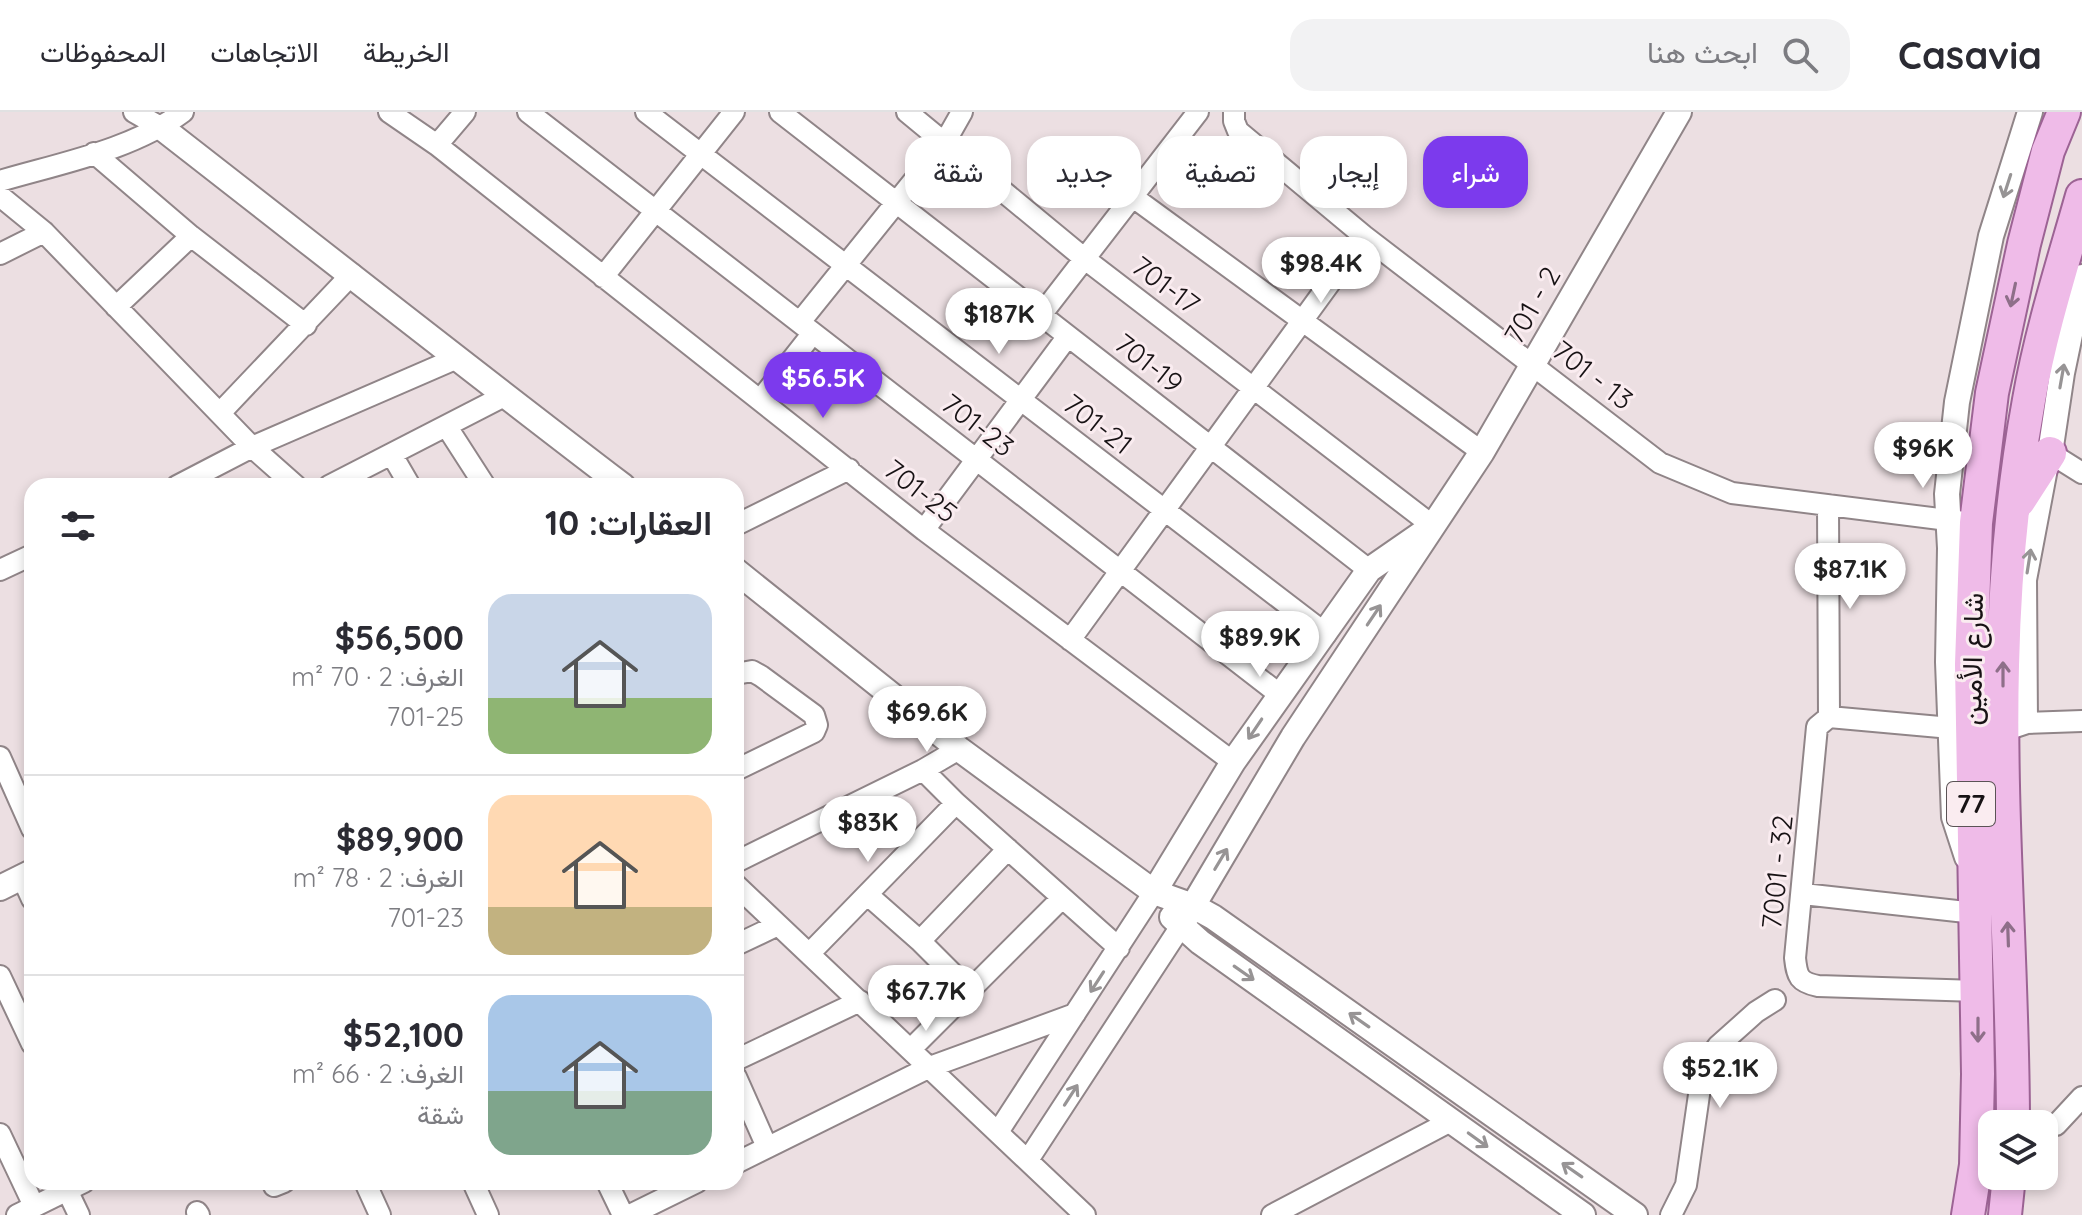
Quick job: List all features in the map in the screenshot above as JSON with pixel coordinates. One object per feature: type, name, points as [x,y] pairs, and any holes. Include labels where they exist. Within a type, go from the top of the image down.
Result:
[{"type":"main road","name":"شارع الأمين","points":[[1968,1215],[1976,1165],[1978,991],[1973,879],[1971,664],[1962,522],[2027,230],[2048,151],[2064,112]]},
{"type":"main road","name":"شارع الأمين","points":[[2013,1110],[2015,727],[2003,664],[2013,510],[2029,398],[2082,196]]},
{"type":"main road","points":[[2013,510],[2050,453]]},
{"type":"main road","points":[[2005,1215],[2008,1190]]},
{"type":"street","points":[[134,112],[162,128],[352,274],[455,359],[612,478]]},
{"type":"street","points":[[0,181],[94,153],[162,128],[183,112]]},
{"type":"street","name":"701-25","points":[[389,112],[437,145],[924,530],[1233,762]]},
{"type":"street","points":[[437,145],[465,112]]},
{"type":"street","name":"701-23","points":[[528,112],[1279,694]]},
{"type":"street","name":"701-21","points":[[646,112],[1326,634]]},
{"type":"street","points":[[603,277],[734,112]]},
{"type":"street","name":"701-19","points":[[780,112],[1369,570]]},
{"type":"street","name":"701-17","points":[[907,112],[937,136]]},
{"type":"street","points":[[948,136],[962,112]]},
{"type":"street","points":[[1141,187],[1198,112]]},
{"type":"street","name":"701 - 2","points":[[1187,916],[1293,737],[1482,452],[1679,112]]},
{"type":"street","points":[[1973,879],[1954,817],[1951,728],[1962,522],[1947,494],[1957,402],[1991,236],[2030,112]]},
{"type":"street","name":"701 - 13","points":[[1236,122],[1364,236],[1660,463],[1732,493],[1962,522]]},
{"type":"street","points":[[94,153],[191,236],[306,325]]},
{"type":"street","points":[[761,399],[846,266],[905,192]]},
{"type":"street","points":[[0,196],[44,232],[283,478]]},
{"type":"street","name":"701-17","points":[[1011,197],[1085,259],[1255,386],[1433,526]]},
{"type":"street","points":[[1141,203],[1482,452]]},
{"type":"street","points":[[1041,315],[1124,208]]},
{"type":"street","points":[[0,254],[44,232]]},
{"type":"street","points":[[116,307],[191,236]]},
{"type":"street","points":[[1070,640],[1364,236]]},
{"type":"street","points":[[220,413],[352,274]]},
{"type":"street","points":[[2082,277],[2026,580],[2015,727],[2082,721]]},
{"type":"street","points":[[924,530],[1068,336]]},
{"type":"street","points":[[192,478],[252,447],[455,359]]},
{"type":"street","points":[[345,478],[504,396]]},
{"type":"street","points":[[447,427],[480,478]]},
{"type":"street","points":[[2050,453],[2082,473]]},
{"type":"street","points":[[392,455],[405,478]]},
{"type":"street","points":[[744,521],[849,469]]},
{"type":"street","points":[[1828,505],[1829,717],[1951,728]]},
{"type":"street","points":[[998,1132],[1119,948],[1233,762],[1279,694],[1326,634],[1369,570],[1433,526]]},
{"type":"street","points":[[0,570],[24,559]]},
{"type":"street","points":[[744,577],[959,749],[1187,916],[1451,1121],[1583,1215]]},
{"type":"street","points":[[744,672],[752,671],[761,676],[814,715],[817,725],[814,732],[744,766]]},
{"type":"street","name":"7001 - 32","points":[[1829,717],[1817,727],[1795,958],[1797,976],[1803,983],[1818,986],[1978,991]]},
{"type":"street","points":[[744,858],[923,770],[959,749]]},
{"type":"street","points":[[0,757],[24,811]]},
{"type":"street","points":[[1233,762],[1264,786]]},
{"type":"street","points":[[923,770],[1119,948]]},
{"type":"street","points":[[809,954],[869,896],[956,803]]},
{"type":"street","points":[[920,941],[1008,849]]},
{"type":"street","points":[[744,893],[1085,1215]]},
{"type":"street","points":[[1803,894],[1975,913]]},
{"type":"street","points":[[869,896],[969,990]]},
{"type":"street","points":[[911,1049],[1062,898]]},
{"type":"street","points":[[1028,1160],[1187,916]]},
{"type":"street","points":[[1187,916],[1213,917],[1635,1215]]},
{"type":"street","points":[[744,941],[778,925]]},
{"type":"street","points":[[0,976],[24,1027]]},
{"type":"street","points":[[1671,1215],[1686,1185],[1703,1067],[1728,1037],[1775,1000]]},
{"type":"street","points":[[744,1056],[860,1001]]},
{"type":"street","points":[[744,1159],[930,1067],[1075,1014]]},
{"type":"street","points":[[744,1095],[767,1147]]},
{"type":"street","points":[[2058,1123],[2082,1097]]},
{"type":"street","points":[[1272,1215],[1451,1121]]},
{"type":"street","points":[[0,1134],[26,1211],[68,1190]]},
{"type":"street","points":[[76,1190],[79,1215]]},
{"type":"street","points":[[369,1190],[380,1215]]},
{"type":"street","points":[[477,1190],[488,1215]]},
{"type":"street","points":[[611,1190],[623,1215]]},
{"type":"street","points":[[630,1215],[681,1190]]}]
